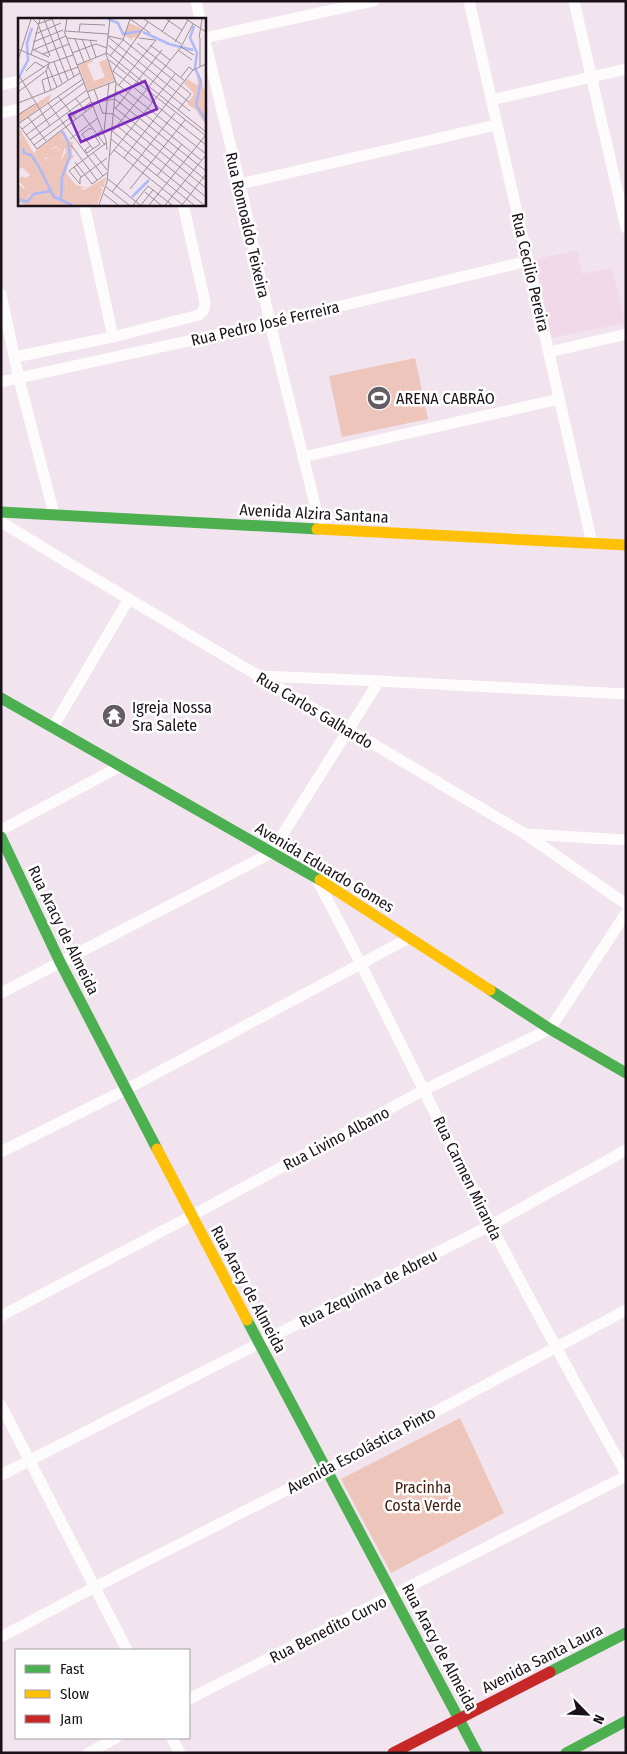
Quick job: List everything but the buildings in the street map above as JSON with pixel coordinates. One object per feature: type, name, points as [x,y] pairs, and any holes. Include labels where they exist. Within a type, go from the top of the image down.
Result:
[{"type":"street","points":[[196,1],[200,18]]},
{"type":"street","points":[[205,38],[374,1]]},
{"type":"street","name":"Rua Cecilio Pereira","points":[[469,1],[592,543]]},
{"type":"street","points":[[574,1],[626,228]]},
{"type":"street","name":"Rua Romoaldo Teixeira","points":[[205,42],[240,184],[270,323],[321,530]]},
{"type":"street","points":[[491,100],[626,69]]},
{"type":"street","points":[[1,85],[18,81]]},
{"type":"street","points":[[1,113],[18,109]]},
{"type":"street","points":[[240,184],[496,125]]},
{"type":"street","points":[[84,205],[113,337]]},
{"type":"street","points":[[15,357],[113,337],[199,315],[204,310],[205,302],[183,205]]},
{"type":"street","name":"Rua Pedro José Ferreira","points":[[1,382],[270,323],[528,261]]},
{"type":"street","points":[[1,294],[4,318],[54,514]]},
{"type":"street","points":[[549,352],[626,334]]},
{"type":"street","points":[[303,457],[559,399]]},
{"type":"street","name":"Avenida Alzira Santana","points":[[1,512],[626,545]]},
{"type":"street","name":"Rua Carlos Galhardo","points":[[1,522],[129,600],[525,834],[626,904]]},
{"type":"street","points":[[53,727],[129,600]]},
{"type":"street","points":[[259,676],[626,694]]},
{"type":"street","points":[[1,993],[271,853],[379,681]]},
{"type":"street","name":"Avenida Eduardo Gomes","points":[[1,698],[316,878],[550,1029],[626,1073]]},
{"type":"street","points":[[1,830],[121,766]]},
{"type":"street","points":[[525,834],[626,840]]},
{"type":"street","name":"Rua Aracy de Almeida","points":[[1,837],[60,962],[127,1088],[191,1216],[477,1753]]},
{"type":"street","name":"Rua Carmen Miranda","points":[[316,878],[361,962],[490,1224],[626,1475]]},
{"type":"street","points":[[550,1029],[626,913]]},
{"type":"street","points":[[1,1152],[127,1088],[409,938]]},
{"type":"street","name":"Rua Livino Albano","points":[[1,1316],[424,1090],[550,1029]]},
{"type":"street","name":"Rua Zequinha de Abreu","points":[[1,1475],[260,1344],[490,1224],[626,1150]]},
{"type":"street","name":"Avenida Escolástica Pinto","points":[[1,1637],[95,1587],[326,1470],[555,1346],[626,1310]]},
{"type":"street","points":[[1,1405],[126,1649]]},
{"type":"street","name":"Rua Benedito Curvo","points":[[190,1698],[394,1596],[626,1475]]},
{"type":"street","name":"Avenida Santa Laura","points":[[393,1753],[626,1633]]},
{"type":"street","points":[[566,1753],[626,1721]]},
{"type":"street","points":[[88,1753],[114,1739]]},
{"type":"street","points":[[173,1739],[180,1753]]},
{"type":"shaded area","points":[[577,250],[582,274],[612,268],[625,323],[552,338],[535,260]]},
{"type":"green space","name":"ARENA CABRÃO","points":[[415,358],[428,419],[342,437],[329,376]]},
{"type":"green space","name":"Pracinha Costa Verde","points":[[460,1418],[504,1513],[391,1573],[341,1479]]},
{"type":"traffic: fast","points":[[1,512],[317,529]]},
{"type":"traffic: fast","points":[[1,698],[320,880]]},
{"type":"traffic: fast","points":[[1,837],[60,962],[157,1149]]},
{"type":"traffic: fast","points":[[490,990],[550,1029],[626,1073]]},
{"type":"traffic: fast","points":[[247,1320],[477,1753]]},
{"type":"traffic: fast","points":[[550,1672],[626,1633]]},
{"type":"traffic: fast","points":[[566,1753],[626,1721]]},
{"type":"traffic: slow","points":[[317,529],[626,545]]},
{"type":"traffic: slow","points":[[320,880],[490,990]]},
{"type":"traffic: slow","points":[[157,1149],[247,1320]]},
{"type":"traffic: jam","points":[[393,1753],[550,1672]]},
{"type":"place","name":"ARENA CABRÃO","points":[[379,398]]},
{"type":"place","name":"Igreja Nossa Sra Salete","points":[[114,716]]}]
